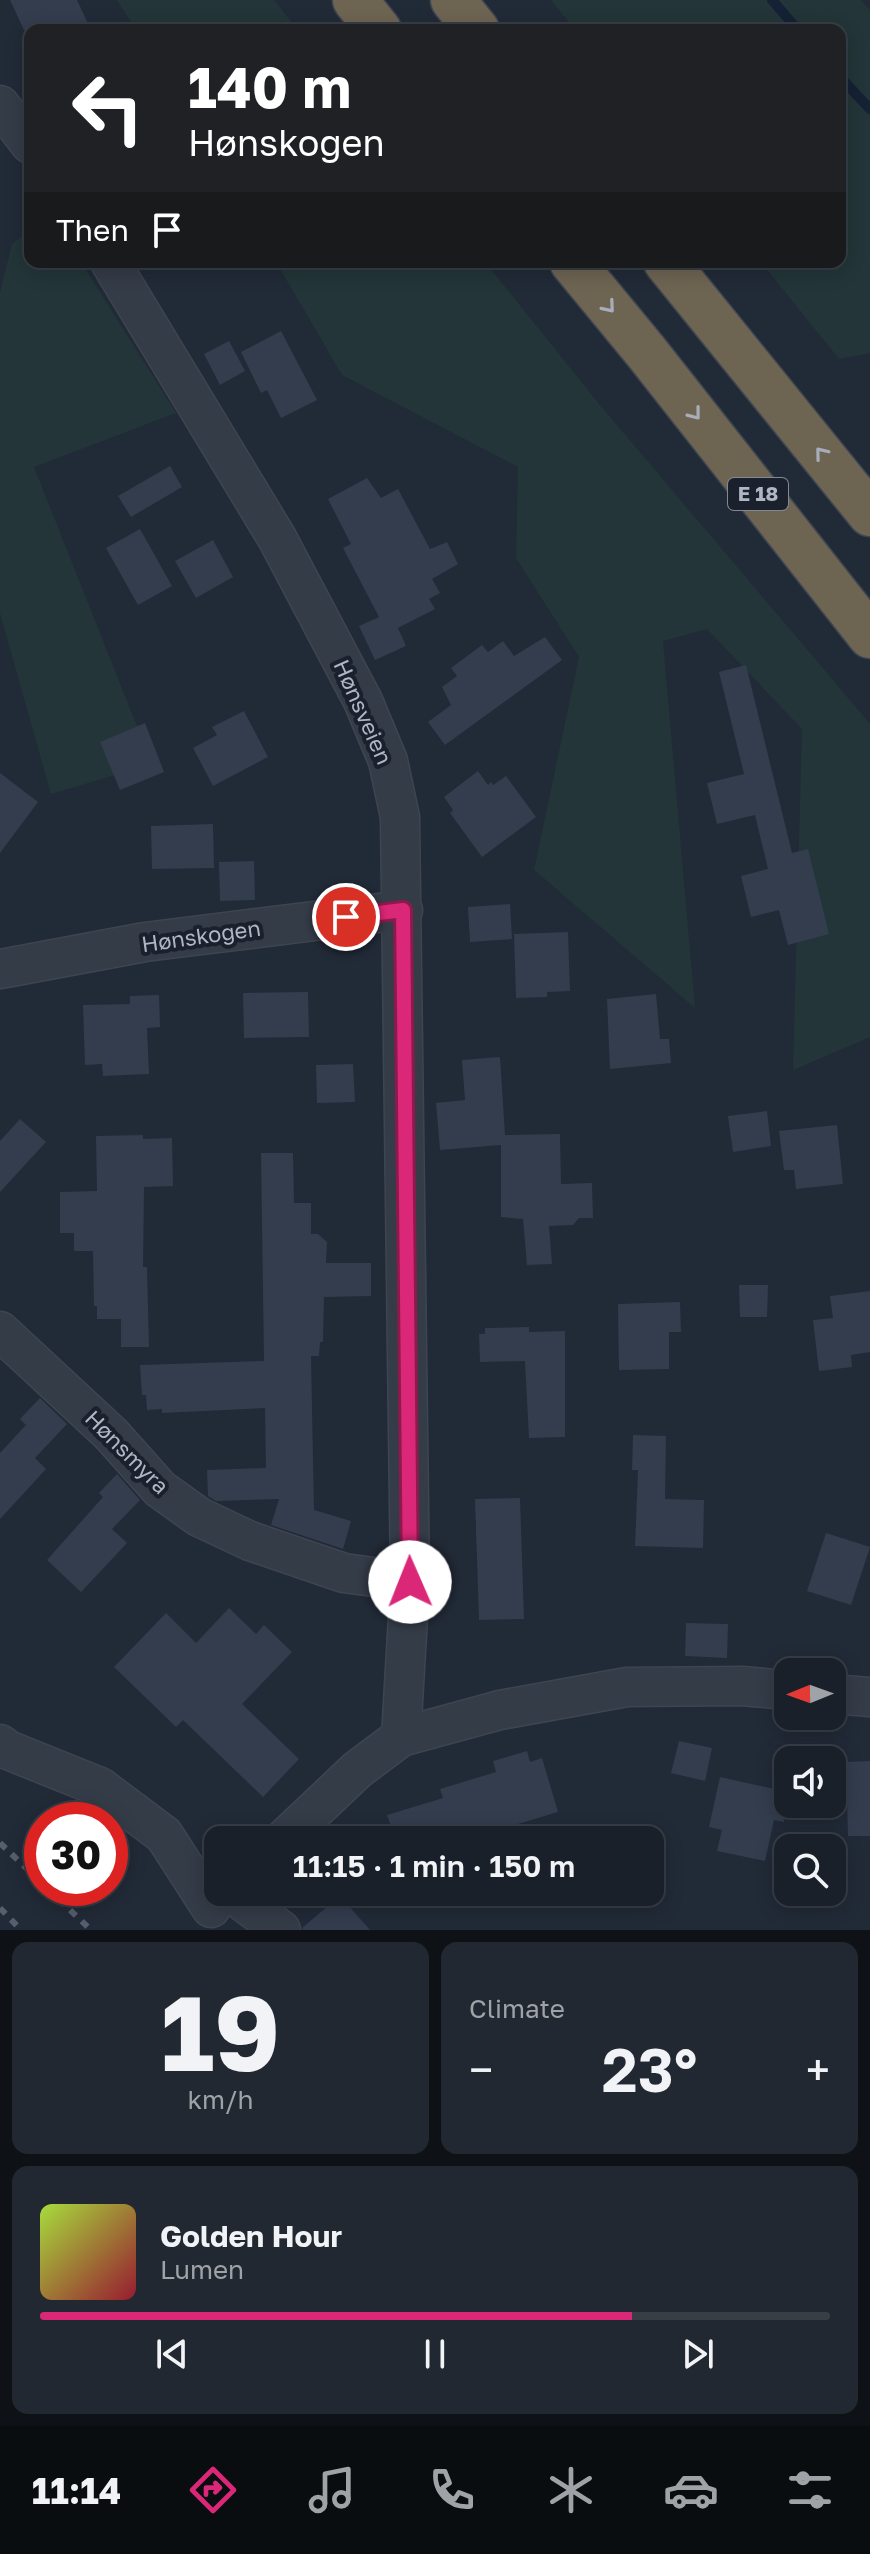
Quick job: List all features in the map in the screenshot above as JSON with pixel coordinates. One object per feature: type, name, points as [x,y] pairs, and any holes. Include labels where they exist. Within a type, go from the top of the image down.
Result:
[{"type":"highway","points":[[355,0],[374,24]]},
{"type":"highway","points":[[453,0],[472,24]]},
{"type":"highway","name":"E 18","points":[[577,268],[870,636]]},
{"type":"highway","points":[[671,268],[870,514]]},
{"type":"street","points":[[0,105],[24,136]]},
{"type":"street","name":"Hønsveien","points":[[114,268],[277,538],[363,701],[388,761],[400,817],[410,1582],[401,1737]]},
{"type":"street","name":"Hønskogen","points":[[0,969],[145,942],[403,910]]},
{"type":"street","name":"Hønsmyra","points":[[0,1331],[111,1434],[160,1489],[199,1517],[250,1541],[344,1573],[410,1582]]},
{"type":"street","points":[[298,1826],[357,1770],[401,1737],[500,1710],[627,1687],[774,1689]]},
{"type":"street","points":[[846,1695],[870,1697]]},
{"type":"street","points":[[0,1744],[100,1787],[164,1835],[204,1890]]},
{"type":"street","points":[[216,1906],[281,1930]]},
{"type":"shaded area","points":[[117,0],[274,0],[293,24],[132,24]]},
{"type":"shaded area","points":[[551,0],[861,0],[870,10],[870,353],[839,359],[766,268],[846,268],[846,24],[570,24]]},
{"type":"shaded area","points":[[24,235],[24,268],[85,268],[176,413],[34,467],[152,764],[51,794],[0,613],[0,292],[12,244]]},
{"type":"shaded area","points":[[280,268],[490,268],[600,405],[870,724],[870,1037],[793,1070],[802,729],[707,629],[663,641],[695,1008],[534,870],[579,657],[516,558],[518,467],[342,375]]},
{"type":"building","points":[[10,0],[77,0],[88,24],[24,24],[24,30]]},
{"type":"building","points":[[281,331],[317,400],[281,418],[267,390],[261,393],[241,352]]},
{"type":"building","points":[[229,341],[245,371],[220,385],[204,354]]},
{"type":"building","points":[[170,466],[182,487],[131,517],[118,496]]},
{"type":"building","points":[[367,478],[381,498],[398,489],[430,549],[447,542],[458,564],[432,579],[440,593],[429,599],[435,609],[398,628],[406,646],[375,660],[359,626],[379,617],[343,548],[351,544],[328,499]]},
{"type":"building","points":[[140,529],[172,586],[138,605],[106,548]]},
{"type":"building","points":[[213,540],[233,577],[196,598],[175,561]]},
{"type":"building","points":[[545,637],[562,660],[445,745],[428,722],[451,705],[442,687],[457,676],[451,668],[482,645],[488,652],[503,641],[514,656]]},
{"type":"building","points":[[746,665],[792,853],[808,849],[829,934],[788,945],[779,910],[751,917],[741,876],[768,869],[755,815],[717,824],[707,783],[744,774],[719,672]]},
{"type":"building","points":[[244,711],[268,757],[213,786],[193,748],[217,735],[212,727]]},
{"type":"building","points":[[145,723],[164,772],[120,790],[100,742]]},
{"type":"building","points":[[478,771],[488,785],[506,776],[536,817],[482,857],[450,813],[453,810],[444,797]]},
{"type":"building","points":[[0,773],[38,802],[0,853]]},
{"type":"building","points":[[213,824],[214,868],[152,869],[151,826]]},
{"type":"building","points":[[254,861],[255,900],[220,901],[219,862]]},
{"type":"building","points":[[510,904],[512,939],[470,942],[468,907]]},
{"type":"building","points":[[568,932],[570,991],[547,992],[547,997],[516,998],[514,934]]},
{"type":"building","points":[[308,992],[309,1037],[244,1038],[243,993]]},
{"type":"building","points":[[656,994],[660,1039],[669,1039],[671,1063],[610,1069],[607,999]]},
{"type":"building","points":[[159,995],[160,1027],[147,1028],[149,1074],[103,1076],[102,1064],[85,1065],[83,1005],[130,1004],[130,996]]},
{"type":"building","points":[[500,1057],[505,1135],[560,1134],[561,1184],[592,1183],[593,1218],[579,1218],[573,1225],[549,1226],[552,1264],[527,1265],[523,1219],[501,1217],[501,1145],[440,1150],[436,1103],[465,1100],[462,1060]]},
{"type":"building","points":[[353,1064],[355,1102],[317,1103],[316,1065]]},
{"type":"building","points":[[767,1111],[771,1146],[733,1152],[728,1116]]},
{"type":"building","points":[[20,1119],[46,1142],[0,1192],[0,1141]]},
{"type":"building","points":[[837,1125],[843,1184],[796,1189],[794,1170],[784,1170],[779,1131]]},
{"type":"building","points":[[143,1135],[143,1139],[172,1138],[173,1186],[144,1187],[143,1267],[147,1267],[149,1347],[121,1347],[121,1319],[97,1319],[93,1251],[74,1251],[74,1233],[60,1233],[60,1192],[97,1191],[96,1136]]},
{"type":"building","points":[[261,1153],[293,1153],[294,1203],[311,1203],[311,1234],[318,1234],[327,1242],[326,1263],[371,1263],[371,1296],[324,1297],[323,1342],[320,1342],[319,1356],[311,1356],[314,1510],[351,1521],[343,1549],[271,1525],[279,1499],[216,1501],[208,1496],[207,1470],[266,1468],[265,1408],[162,1413],[162,1409],[147,1410],[146,1395],[142,1395],[140,1365],[264,1361]]},
{"type":"building","points":[[739,1285],[768,1285],[767,1317],[740,1317]]},
{"type":"building","points":[[870,1291],[870,1352],[851,1355],[852,1367],[819,1371],[813,1320],[833,1318],[830,1296]]},
{"type":"building","points":[[680,1302],[681,1332],[669,1332],[669,1369],[619,1370],[618,1304]]},
{"type":"building","points":[[529,1327],[529,1332],[565,1331],[565,1437],[529,1438],[525,1361],[480,1362],[479,1334],[485,1334],[485,1328]]},
{"type":"building","points":[[40,1398],[67,1424],[35,1458],[46,1469],[0,1519],[0,1453],[26,1425],[20,1419]]},
{"type":"building","points":[[633,1435],[666,1436],[665,1499],[704,1500],[703,1548],[635,1546],[638,1470],[632,1470]]},
{"type":"building","points":[[117,1474],[140,1500],[112,1529],[127,1543],[81,1592],[47,1560],[103,1497],[99,1493]]},
{"type":"building","points":[[520,1498],[524,1619],[479,1620],[475,1499]]},
{"type":"building","points":[[826,1533],[870,1547],[851,1605],[807,1591]]},
{"type":"building","points":[[229,1608],[256,1634],[264,1625],[292,1652],[242,1704],[299,1759],[263,1797],[183,1720],[176,1727],[114,1667],[166,1613],[196,1643]]},
{"type":"building","points":[[686,1623],[728,1624],[727,1658],[685,1656]]},
{"type":"building","points":[[679,1741],[712,1748],[705,1781],[671,1773]]},
{"type":"building","points":[[527,1751],[530,1762],[542,1758],[558,1812],[511,1826],[391,1826],[387,1815],[443,1798],[440,1789],[496,1772],[493,1761]]},
{"type":"building","points":[[870,1761],[870,1836],[848,1836],[846,1762]]},
{"type":"building","points":[[720,1777],[774,1789],[774,1818],[785,1818],[784,1822],[774,1820],[765,1861],[717,1851],[722,1830],[709,1827]]},
{"type":"building","points":[[328,1906],[349,1906],[370,1930],[303,1930]]},
{"type":"waterway","points":[[772,0],[793,24]]},
{"type":"waterway","points":[[846,83],[870,109]]},
{"type":"railway","points":[[0,1843],[24,1866]]},
{"type":"railway","points":[[66,1906],[91,1930]]},
{"type":"railway","points":[[0,1908],[21,1930]]},
{"type":"route","points":[[346,917],[403,910],[410,1582]]}]
